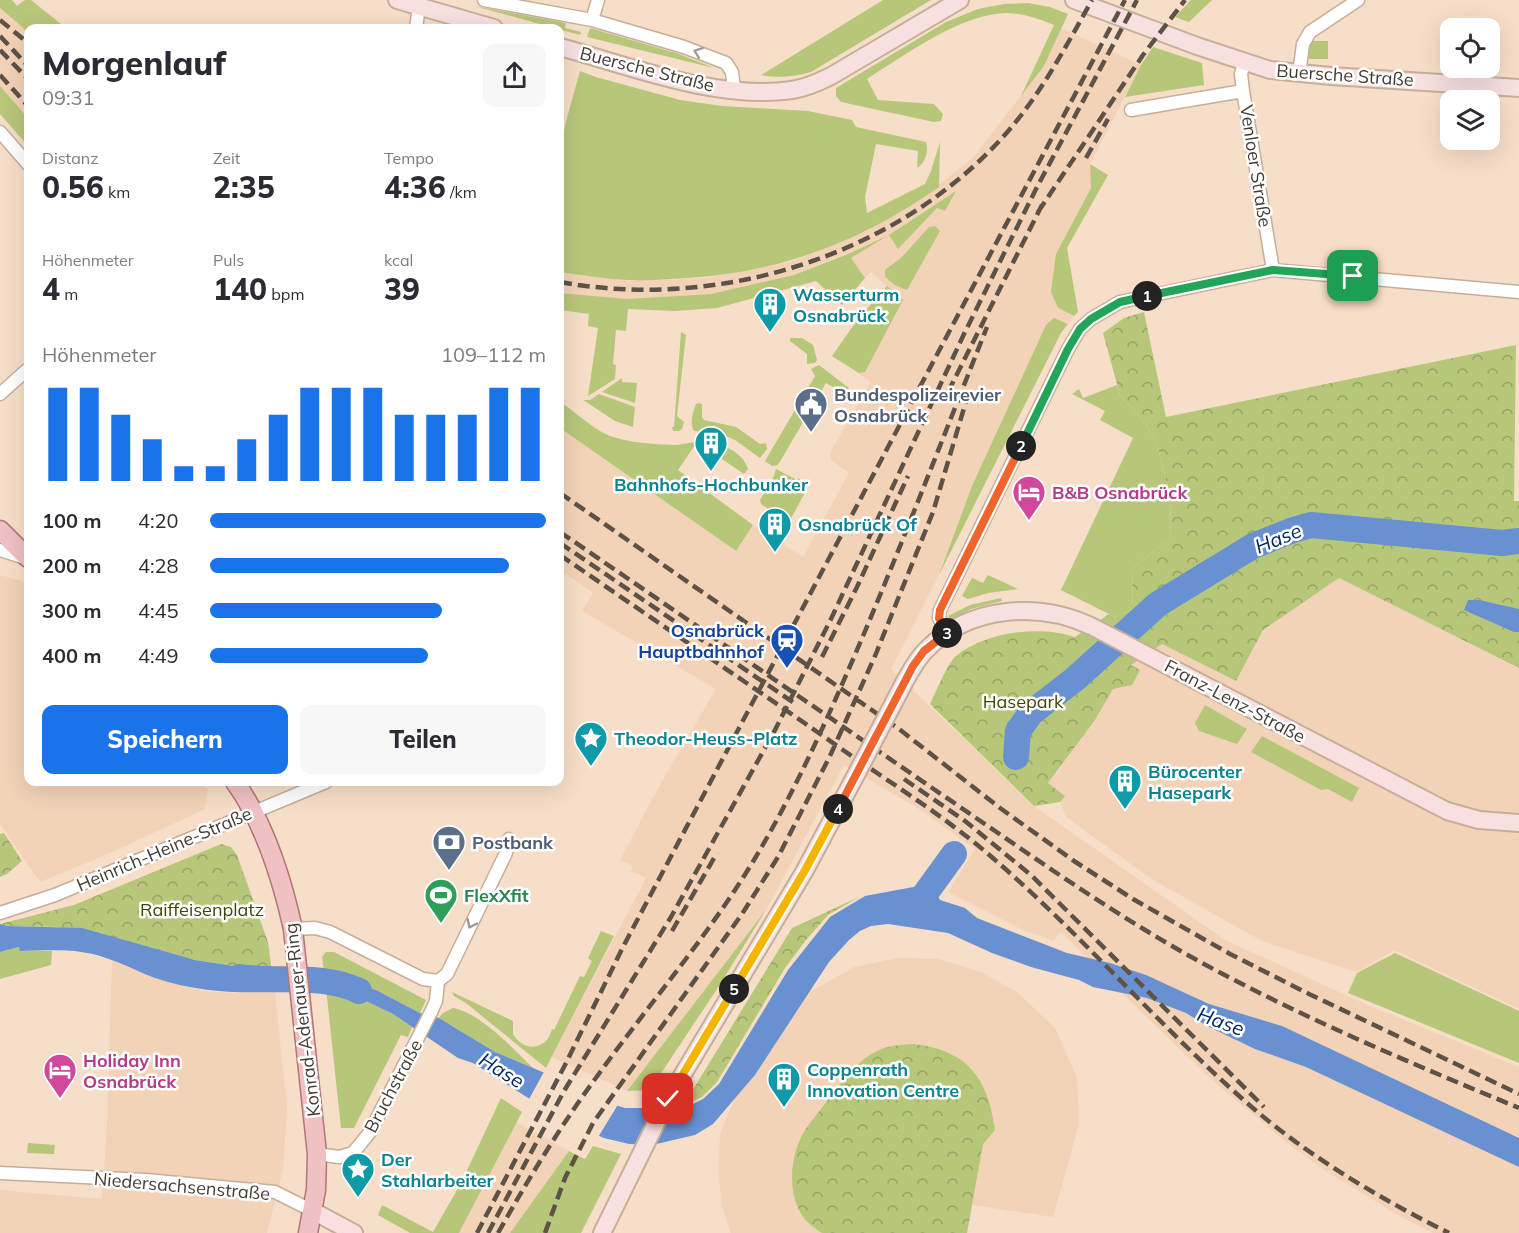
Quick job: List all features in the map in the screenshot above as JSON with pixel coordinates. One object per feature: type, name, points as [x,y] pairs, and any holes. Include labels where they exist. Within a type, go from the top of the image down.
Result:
[{"type":"main road","points":[[0,530],[24,554]]},
{"type":"main road","name":"Konrad-Adenauer-Ring","points":[[238,786],[254,812],[276,869],[293,929],[317,1154],[316,1190],[308,1233]]},
{"type":"street","points":[[397,0],[480,24]]},
{"type":"street","name":"Buersche Straße","points":[[484,0],[592,20],[684,47],[726,63],[732,72],[734,90]]},
{"type":"street","points":[[592,20],[598,0]]},
{"type":"street","name":"Buersche Straße","points":[[564,48],[674,80],[734,90],[764,92],[793,90],[813,85],[831,76],[960,0]]},
{"type":"street","name":"Buersche Straße","points":[[1074,0],[1244,63],[1270,70],[1299,74],[1519,88]]},
{"type":"street","points":[[1299,74],[1303,44],[1310,32],[1358,0]]},
{"type":"street","points":[[417,24],[419,7]]},
{"type":"street","name":"Venloer Straße","points":[[1244,63],[1241,74],[1273,270]]},
{"type":"street","points":[[1131,110],[1244,91]]},
{"type":"street","points":[[0,132],[24,159]]},
{"type":"street","points":[[947,633],[939,618],[940,610],[1068,349],[1080,329],[1091,319],[1120,302],[1273,270],[1519,292]]},
{"type":"street","points":[[0,394],[24,373]]},
{"type":"street","points":[[0,550],[24,557]]},
{"type":"street","name":"Franz-Lenz-Straße","points":[[602,1233],[668,1099],[804,872],[905,681],[924,651],[947,633],[966,623],[987,616],[1030,609],[1072,617],[1447,811],[1479,820],[1519,823]]},
{"type":"street","name":"Heinrich-Heine-Straße","points":[[0,913],[55,895],[316,786]]},
{"type":"street","name":"Bruchstraße","points":[[317,1154],[339,1157],[353,1153],[370,1132],[432,1010],[442,978],[506,853],[509,839]]},
{"type":"street","points":[[293,929],[315,928],[330,932],[423,979],[442,978]]},
{"type":"street","name":"Niedersachsenstraße","points":[[0,1173],[146,1180],[275,1192],[354,1233]]},
{"type":"shaded area","points":[[0,8],[24,29],[24,113],[0,86]]},
{"type":"shaded area","points":[[1061,28],[1141,65],[1090,164],[1091,188],[1056,254],[1058,308],[1074,316],[1068,324],[1054,319],[972,486],[939,575],[891,669],[1034,806],[1225,940],[1370,1006],[1519,1067],[1519,1233],[1433,1233],[1398,1215],[1329,1173],[1286,1142],[1212,1080],[1061,932],[1053,941],[1021,929],[948,892],[975,849],[919,809],[844,765],[766,910],[627,1091],[552,1057],[646,878],[631,871],[633,866],[620,860],[662,781],[716,689],[582,611],[593,593],[564,573],[564,431],[736,551],[753,525],[803,557],[849,473],[831,460],[830,453],[871,382],[832,356],[858,319],[887,286],[871,272],[865,278],[851,258],[882,239],[794,275],[711,294],[627,299],[564,293],[564,273],[630,281],[708,278],[790,262],[867,231],[906,209],[972,159],[1044,66]]},
{"type":"shaded area","points":[[0,575],[22,581],[24,584],[24,786],[204,786],[208,790],[205,809],[108,854],[40,882],[0,824]]},
{"type":"shaded area","points":[[1339,578],[1519,668],[1519,1009],[1394,950],[1356,972],[1262,941],[1153,880],[1066,817],[1060,802],[1064,796],[1048,784],[1095,720],[1113,689],[1131,665],[1162,644],[1236,681],[1263,630]]},
{"type":"shaded area","points":[[898,958],[939,959],[981,972],[1017,992],[1055,1028],[1077,1078],[1079,1124],[1053,1217],[972,1205],[967,1233],[731,1233],[722,1207],[718,1170],[720,1134],[734,1100],[755,1075],[810,992],[854,967]]},
{"type":"shaded area","points":[[112,961],[156,978],[203,991],[275,992],[287,1107],[283,1169],[267,1233],[0,1233],[0,1190],[102,1199],[107,1125]]},
{"type":"shaded area","points":[[516,1122],[569,1151],[510,1233],[459,1233]]},
{"type":"green space","points":[[0,0],[12,0],[17,6],[25,0],[31,0],[61,24],[24,24],[24,29],[0,8]]},
{"type":"green space","points":[[883,0],[931,0],[811,72],[786,76],[761,75]]},
{"type":"green space","points":[[1191,0],[1212,0],[1189,22],[1175,17]]},
{"type":"green space","points":[[1028,3],[1050,7],[1068,14],[1044,66],[1021,96],[1054,25],[1024,15],[1005,13],[970,20],[951,28],[867,79],[878,100],[934,104],[943,114],[941,121],[934,122],[841,102],[836,96],[836,88],[946,22],[978,9],[1004,4]]},
{"type":"green space","points":[[474,6],[566,23],[565,28],[581,32],[580,35],[564,31],[564,24],[540,24]]},
{"type":"green space","points":[[590,28],[679,54],[714,68],[587,37]]},
{"type":"green space","points":[[1313,41],[1328,41],[1328,59],[1309,59],[1309,47]]},
{"type":"green space","points":[[1153,47],[1202,63],[1204,85],[1125,97]]},
{"type":"green space","points":[[580,71],[680,100],[722,106],[808,111],[852,120],[856,127],[926,142],[926,157],[917,168],[918,151],[876,144],[865,197],[867,213],[925,184],[940,142],[939,187],[908,207],[844,241],[811,254],[742,272],[706,277],[648,280],[611,279],[564,273],[565,125]]},
{"type":"green space","points":[[0,86],[24,113],[24,141],[0,114]]},
{"type":"green space","points":[[1090,164],[1108,175],[1067,248],[1078,312],[1074,316],[1058,308],[1051,292],[1056,254],[1091,188]]},
{"type":"green space","points":[[956,191],[945,211],[937,208],[898,249],[889,235]]},
{"type":"green space","points":[[935,226],[940,231],[907,290],[895,285],[885,277],[885,270],[901,258],[929,227]]},
{"type":"green space","points":[[889,235],[851,258],[865,278],[842,305],[816,281],[717,308],[675,311],[628,309],[626,331],[616,330],[613,364],[616,365],[615,379],[588,396],[598,328],[588,326],[589,314],[564,311],[564,293],[627,299],[711,294],[794,275]]},
{"type":"green space","points":[[887,286],[903,300],[865,372],[859,373],[832,356],[858,319]]},
{"type":"green space","name":"Hasepark","points":[[1144,312],[1166,417],[1516,345],[1514,501],[1519,501],[1519,668],[1339,578],[1263,630],[1236,681],[1162,644],[1131,665],[1140,670],[1132,685],[1113,689],[1095,720],[1048,783],[1065,796],[1060,802],[1034,806],[930,704],[953,659],[982,641],[997,636],[1030,631],[1061,633],[1075,637],[1109,614],[1115,617],[1132,609],[1133,568],[1170,538],[1171,499],[1157,444],[1147,425],[1120,395],[1103,333],[1124,318]]},
{"type":"green space","points":[[1054,318],[1068,324],[1061,333],[939,575],[972,486],[1046,325]]},
{"type":"green space","points":[[681,332],[686,335],[677,416],[684,422],[682,429],[673,431],[672,427],[674,427]]},
{"type":"green space","points":[[790,338],[802,338],[813,345],[817,360],[815,363],[807,364],[807,354],[790,341]]},
{"type":"green space","points":[[819,365],[849,388],[845,394],[826,383],[778,465],[772,466],[765,461],[815,376],[811,369]]},
{"type":"green space","points":[[622,378],[622,382],[637,383],[635,403],[602,392]]},
{"type":"green space","points":[[1117,385],[1120,395],[1147,425],[1157,444],[1171,499],[1170,538],[1133,568],[1132,609],[1115,617],[1061,590],[1133,438],[1100,420],[1105,411],[1072,394],[1079,389],[1083,398]]},
{"type":"green space","points":[[599,394],[635,407],[633,427],[615,421],[583,400],[590,400]]},
{"type":"green space","points":[[564,404],[610,436],[642,443],[674,445],[697,442],[678,470],[753,525],[736,551],[564,431]]},
{"type":"green space","points":[[696,404],[702,404],[704,420],[736,427],[760,444],[766,443],[767,449],[760,458],[724,435],[694,431],[692,418]]},
{"type":"green space","points":[[697,442],[713,443],[734,451],[745,462],[748,469],[744,474]]},
{"type":"green space","points":[[776,469],[797,480],[798,478],[807,485],[790,520],[786,521],[761,504],[760,500]]},
{"type":"green space","points":[[988,575],[1018,589],[988,593],[968,599],[962,596],[972,578],[983,583]]},
{"type":"green space","points":[[1001,598],[1002,601],[971,609],[950,620],[948,616],[970,605]]},
{"type":"green space","points":[[1205,705],[1247,729],[1237,744],[1199,731],[1195,723]]},
{"type":"green space","points":[[1262,736],[1359,788],[1352,802],[1328,789],[1321,790],[1251,752]]},
{"type":"green space","points":[[4,833],[22,861],[0,877],[0,834]]},
{"type":"green space","name":"Raiffeisenplatz","points":[[221,844],[231,847],[237,855],[268,942],[272,972],[195,960],[56,927],[0,924],[74,905]]},
{"type":"green space","points":[[861,896],[828,915],[806,940],[785,968],[717,1082],[702,1097],[683,1106],[792,928]]},
{"type":"green space","points":[[766,910],[650,1090],[627,1091]]},
{"type":"green space","points":[[601,931],[614,936],[546,1068],[466,1003],[454,996],[452,992],[513,1021],[513,1034],[523,1044],[540,1045],[552,1029],[554,1030],[580,976],[584,977],[592,961],[588,958]]},
{"type":"green space","points":[[19,947],[21,951],[52,951],[51,965],[0,979],[0,952]]},
{"type":"green space","points":[[326,952],[334,952],[426,1000],[420,1013],[376,990],[324,972],[322,957]]},
{"type":"green space","points":[[1395,953],[1519,1011],[1519,1063],[1348,993],[1357,973]]},
{"type":"green space","points":[[326,988],[339,988],[393,1014],[412,1027],[408,1037],[401,1035],[354,1128],[341,1128]]},
{"type":"green space","points":[[453,1008],[464,1011],[485,1024],[533,1068],[495,1052],[439,1018]]},
{"type":"green space","points":[[913,1044],[932,1047],[948,1053],[972,1069],[987,1095],[992,1111],[995,1130],[983,1144],[967,1233],[822,1233],[806,1220],[794,1198],[793,1162],[800,1140],[841,1083],[863,1060],[885,1048]]},
{"type":"green space","points":[[501,1098],[522,1112],[459,1233],[410,1233],[378,1215],[382,1205],[433,1232],[461,1183]]},
{"type":"green space","points":[[28,1143],[55,1145],[54,1154],[27,1153]]},
{"type":"green space","points":[[593,1146],[621,1154],[581,1233],[510,1233],[569,1151],[585,1159]]},
{"type":"water","points":[[1468,600],[1479,600],[1519,609],[1519,632],[1514,632],[1464,610]]},
{"type":"water","points":[[931,879],[937,884],[937,895],[940,900],[965,908],[977,918],[1067,953],[1110,963],[1146,975],[1209,1004],[1282,1026],[1519,1138],[1519,1167],[1306,1067],[1255,1049],[1207,1026],[1186,1013],[1147,998],[1093,987],[1079,980],[1031,967],[992,953],[948,933],[888,924],[871,926],[860,931],[829,962],[755,1075],[713,1124],[695,1135],[652,1145],[629,1144],[604,1138],[560,1118],[473,1063],[458,1058],[393,1014],[339,988],[326,988],[324,972],[376,990],[420,1013],[439,1018],[495,1052],[602,1101],[625,1108],[685,1108],[703,1099],[719,1084],[788,970],[830,917],[865,896],[924,885]]},
{"type":"water","points":[[0,924],[82,928],[195,960],[272,972],[275,992],[229,992],[200,989],[155,978],[100,956],[81,952],[20,951],[19,947],[0,952]]},
{"type":"pier","points":[[545,1070],[603,1098],[619,1103],[597,1139],[559,1121],[528,1101]]},
{"type":"waterway","name":"Hase","points":[[1016,757],[1018,731],[1031,713],[1075,679],[1158,604],[1253,546],[1311,525],[1502,543],[1519,541]]},
{"type":"waterway","name":"Hase","points":[[915,908],[954,854]]},
{"type":"waterway","name":"Hase","points":[[239,977],[315,980],[345,985],[359,991]]},
{"type":"railway","points":[[564,282],[620,289],[681,288],[741,281],[800,265],[857,243],[910,214],[959,179],[1003,137],[1029,105],[1062,54],[1092,0]]},
{"type":"railway","points":[[477,1233],[565,1065],[624,945],[1125,0]]},
{"type":"railway","points":[[488,1233],[564,1091],[671,917],[775,730],[831,619],[964,334],[1037,187],[1137,0]]},
{"type":"railway","points":[[1038,212],[1143,55],[1185,0]]},
{"type":"railway","points":[[0,20],[24,40]]},
{"type":"railway","points":[[0,36],[24,62]]},
{"type":"railway","points":[[0,50],[24,75]]},
{"type":"railway","points":[[0,75],[24,102]]},
{"type":"railway","points":[[1086,158],[1108,119]]},
{"type":"railway","points":[[948,392],[1042,205]]},
{"type":"railway","points":[[498,1233],[571,1113],[718,916],[754,860],[785,805],[863,636],[987,327]]},
{"type":"railway","points":[[545,1233],[565,1178],[593,1123],[742,914],[778,857],[830,756],[875,656],[933,512],[967,398]]},
{"type":"railway","points":[[822,657],[908,476]]},
{"type":"railway","points":[[564,496],[899,729],[1000,808],[1074,861],[1133,899],[1230,954],[1309,994],[1519,1094]]},
{"type":"railway","points":[[564,535],[1092,897],[1154,936],[1226,976],[1309,1017],[1519,1108]]},
{"type":"railway","points":[[564,546],[797,705]]},
{"type":"railway","points":[[564,558],[958,830],[1026,888],[1214,1073],[1269,1121],[1343,1174],[1449,1233]]},
{"type":"railway","points":[[904,779],[965,821],[1031,875],[1264,1107]]},
{"type":"railway","points":[[672,931],[717,853]]},
{"type":"place","name":"Wasserturm Osnabrück","points":[[770,333]]},
{"type":"place","name":"Bundespolizeirevier Osnabrück","points":[[811,433]]},
{"type":"place","name":"Bahnhofs-Hochbunker","points":[[711,472]]},
{"type":"place","name":"B&B Osnabrück","points":[[1029,521]]},
{"type":"place","name":"Osnabrück Of","points":[[775,553]]},
{"type":"place","name":"Osnabrück Hauptbahnhof","points":[[787,669]]},
{"type":"place","name":"Theodor-Heuss-Platz","points":[[591,767]]},
{"type":"place","name":"Bürocenter Hasepark","points":[[1125,810]]},
{"type":"place","name":"Postbank","points":[[449,871]]},
{"type":"place","name":"FlexXfit","points":[[441,924]]},
{"type":"place","name":"Holiday Inn Osnabrück","points":[[60,1099]]},
{"type":"place","name":"Coppenrath Innovation Centre","points":[[784,1108]]},
{"type":"place","name":"Der Stahlarbeiter","points":[[358,1198]]},
{"type":"route","points":[[668,1099],[804,872],[913,666],[924,651],[947,633],[939,618],[940,610],[1068,349],[1080,329],[1091,319],[1120,302],[1273,270],[1353,276]]}]
